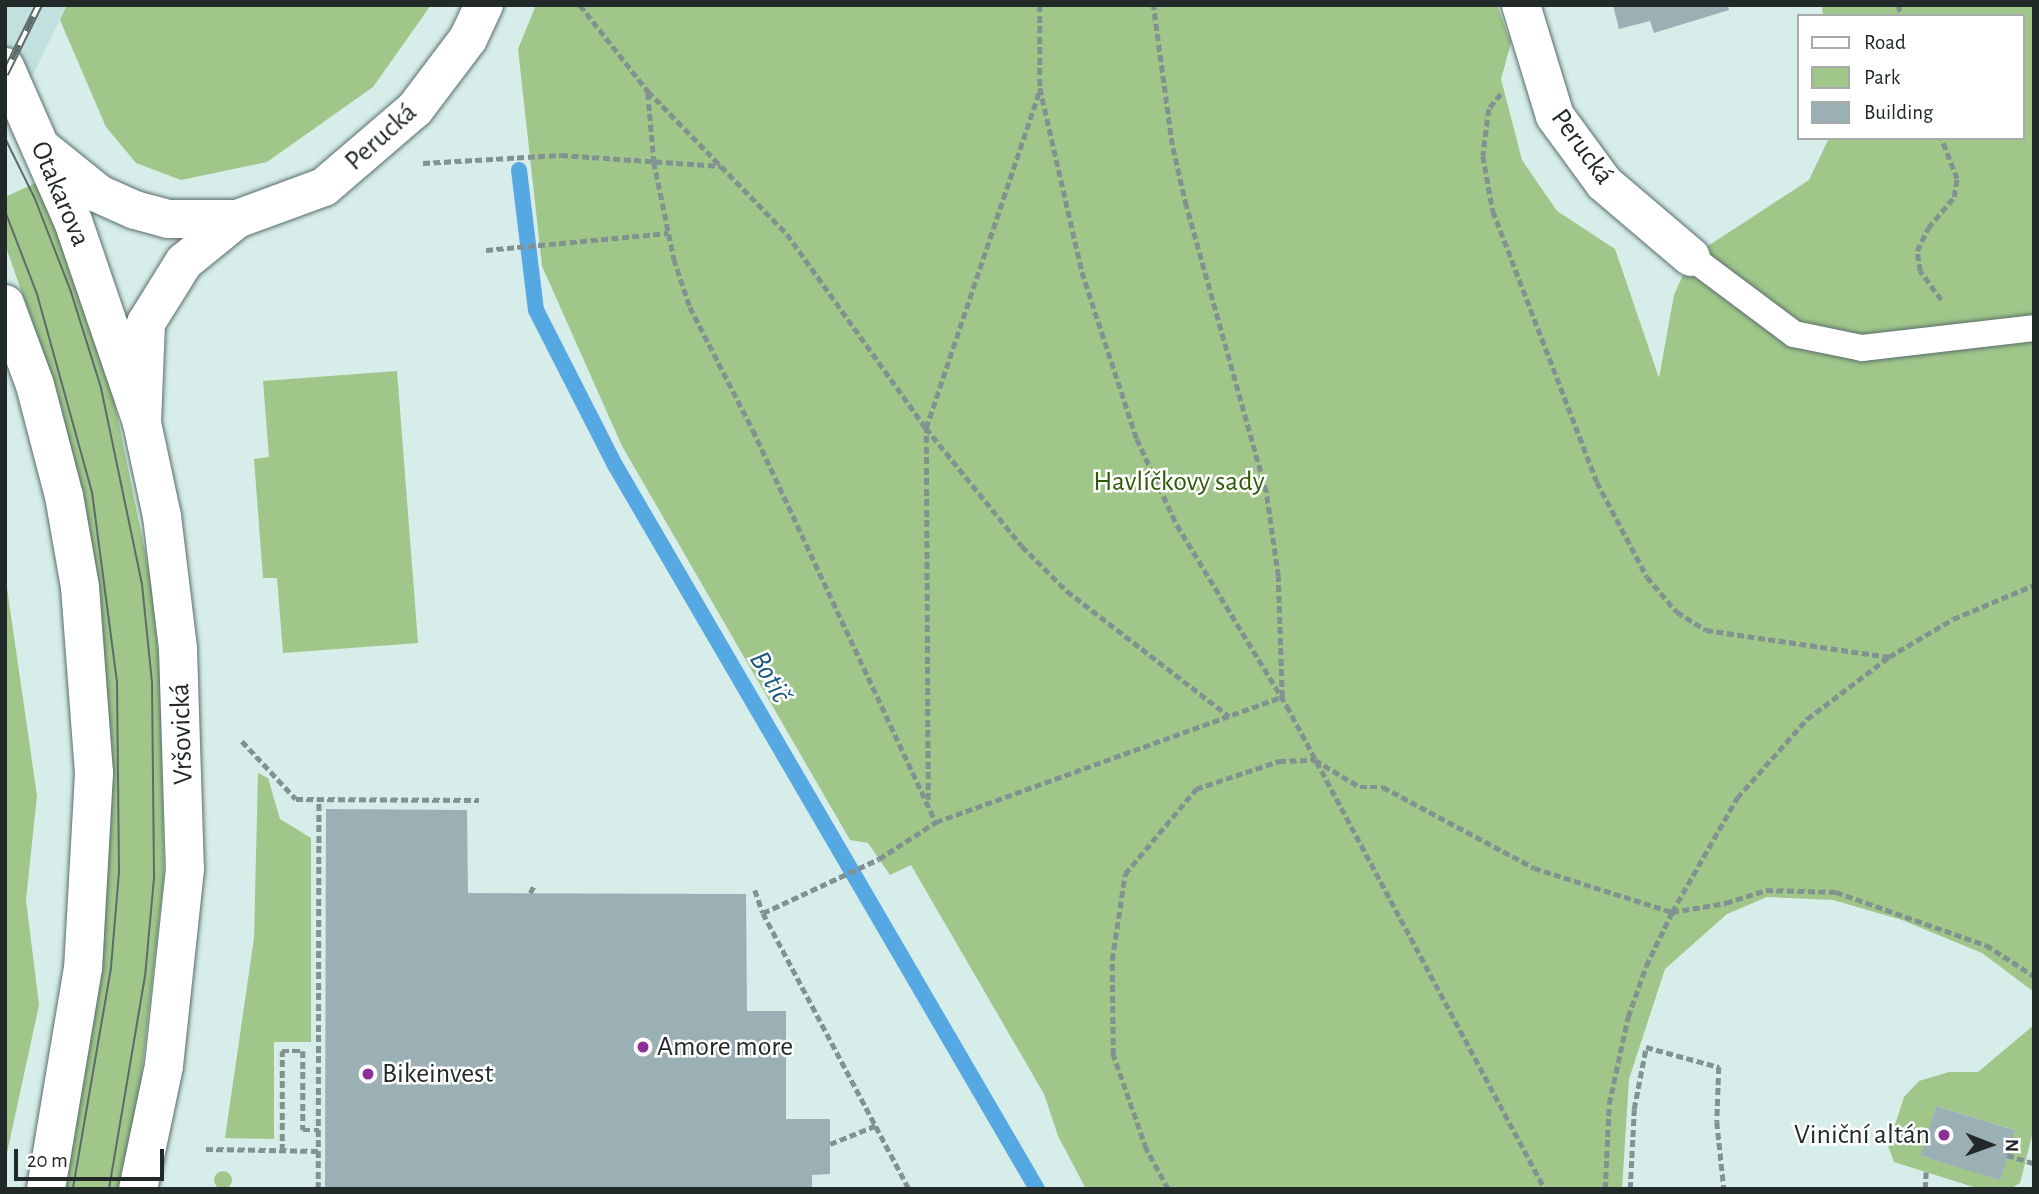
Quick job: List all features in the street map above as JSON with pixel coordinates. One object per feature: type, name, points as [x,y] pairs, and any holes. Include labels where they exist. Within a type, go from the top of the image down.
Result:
[{"type":"main road","name":"Perucká","points":[[142,423],[146,323],[184,262],[237,219],[324,187],[415,109],[468,39],[484,5]]},
{"type":"main road","name":"Perucká","points":[[1521,5],[1533,56],[1555,116],[1604,183],[1691,257]]},
{"type":"main road","name":"Otakarova","points":[[5,67],[42,148],[97,285]]},
{"type":"main road","name":"Perucká","points":[[42,148],[99,194],[135,210],[168,219],[237,219]]},
{"type":"main road","name":"Vršovická","points":[[97,285],[142,423],[162,516],[178,649],[186,869],[164,1066],[138,1189]]},
{"type":"main road","points":[[5,304],[35,385],[64,496],[80,587],[94,774],[83,968],[46,1189]]},
{"type":"lane","points":[[1691,257],[1794,334],[1862,348],[2034,328]]},
{"type":"path","points":[[580,5],[648,91],[787,234],[926,428],[1021,546],[1067,591],[1229,716]]},
{"type":"path","points":[[1040,5],[1040,88],[1082,272],[1137,439],[1177,525],[1282,697],[1545,1189]]},
{"type":"path","points":[[1153,5],[1172,145],[1186,206],[1266,492],[1278,576],[1282,697]]},
{"type":"path","points":[[1533,56],[1489,109],[1483,156],[1493,211],[1597,482],[1647,577],[1677,612],[1706,630],[1889,657]]},
{"type":"path","points":[[928,801],[926,428],[1040,88]]},
{"type":"path","points":[[648,91],[654,162],[668,233],[690,307],[753,430],[936,822]]},
{"type":"path","points":[[1942,140],[1957,179],[1954,197],[1928,228],[1917,251],[1920,271],[1967,334]]},
{"type":"path","points":[[415,164],[561,155],[721,166]]},
{"type":"path","points":[[486,250],[668,233]]},
{"type":"path","points":[[1605,1189],[1609,1104],[1616,1059],[1646,966],[1672,912],[1737,798],[1807,719],[1889,657],[1953,619],[2034,585]]},
{"type":"path","points":[[763,913],[810,894],[879,859],[936,822],[1282,697]]},
{"type":"path","points":[[242,740],[296,799],[479,800]]},
{"type":"path","points":[[1168,1189],[1146,1149],[1113,1055],[1112,960],[1125,874],[1196,789],[1279,761],[1315,760],[1360,788],[1383,787],[1534,868],[1672,912],[1726,903],[1766,890],[1836,892],[1986,945],[2034,976]]},
{"type":"path","points":[[318,1189],[319,799]]},
{"type":"path","points":[[530,893],[535,884]]},
{"type":"path","points":[[755,890],[763,913],[909,1189]]},
{"type":"path","points":[[1630,1189],[1634,1109],[1646,1046],[1719,1067],[1717,1122],[1724,1189]]},
{"type":"path","points":[[282,1151],[282,1051],[303,1051],[303,1130],[319,1130]]},
{"type":"path","points":[[830,1144],[877,1125]]},
{"type":"path","points":[[206,1149],[318,1151]]},
{"type":"path","points":[[2007,1155],[2034,1163]]},
{"type":"path","points":[[1925,1189],[1926,1172]]},
{"type":"shaded area","points":[[5,5],[67,5],[5,132]]},
{"type":"green space","points":[[67,5],[431,5],[373,87],[267,162],[181,180],[136,163],[106,127],[60,20]]},
{"type":"green space","name":"Havlíčkovy sady","points":[[536,5],[1497,5],[1511,43],[1501,79],[1522,160],[1557,211],[1615,249],[1659,378],[1674,295],[1691,257],[1809,180],[1828,140],[2025,140],[2025,14],[1823,14],[1822,5],[2034,5],[2034,992],[1982,953],[1902,920],[1833,900],[1767,897],[1727,914],[1665,969],[1629,1079],[1622,1189],[1086,1189],[1058,1136],[1044,1094],[911,865],[890,875],[868,843],[850,840],[622,446],[542,266],[518,49]]},
{"type":"green space","points":[[40,181],[110,380],[151,581],[161,680],[164,877],[140,1089],[120,1189],[63,1189],[109,776],[97,589],[57,394],[5,244],[5,197]]},
{"type":"green space","points":[[397,371],[418,643],[283,653],[277,578],[263,578],[254,459],[269,457],[263,381]]},
{"type":"green space","points":[[5,574],[37,796],[26,900],[39,1005],[5,1162]]},
{"type":"green space","points":[[258,773],[268,778],[280,819],[311,838],[311,1042],[274,1042],[274,1139],[225,1138],[254,938]]},
{"type":"green space","points":[[2034,1025],[2034,1128],[2020,1183],[2010,1189],[1980,1189],[1894,1162],[1888,1146],[1904,1097],[1919,1081],[1949,1072],[1978,1072]],"holes":[[[1936,1106],[2015,1130],[1999,1179],[1922,1156]]]},
{"type":"green space","points":[[219,1171],[227,1171],[232,1180],[230,1187],[219,1189],[214,1184],[214,1176]]},
{"type":"building","points":[[1613,5],[1728,5],[1729,10],[1654,33],[1650,21],[1619,29]]},
{"type":"building","points":[[326,809],[467,810],[468,893],[746,894],[747,1011],[786,1011],[786,1119],[830,1119],[830,1174],[812,1175],[812,1189],[325,1189]]},
{"type":"building","points":[[1936,1106],[2015,1130],[2000,1180],[1921,1156]]},
{"type":"waterway","name":"Botič","points":[[519,170],[536,310],[615,465],[1037,1189]]},
{"type":"tram line","points":[[5,138],[35,199],[71,292],[101,388],[142,584],[152,682],[154,878],[145,976],[109,1189]]},
{"type":"tram line","points":[[5,211],[37,294],[92,492],[117,682],[119,872],[111,968],[73,1189]]},
{"type":"railway","points":[[5,74],[39,5]]},
{"type":"place","name":"Amore more","points":[[643,1047]]},
{"type":"place","name":"Bikeinvest","points":[[368,1074]]},
{"type":"place","name":"Viniční altán","points":[[1944,1135]]}]
